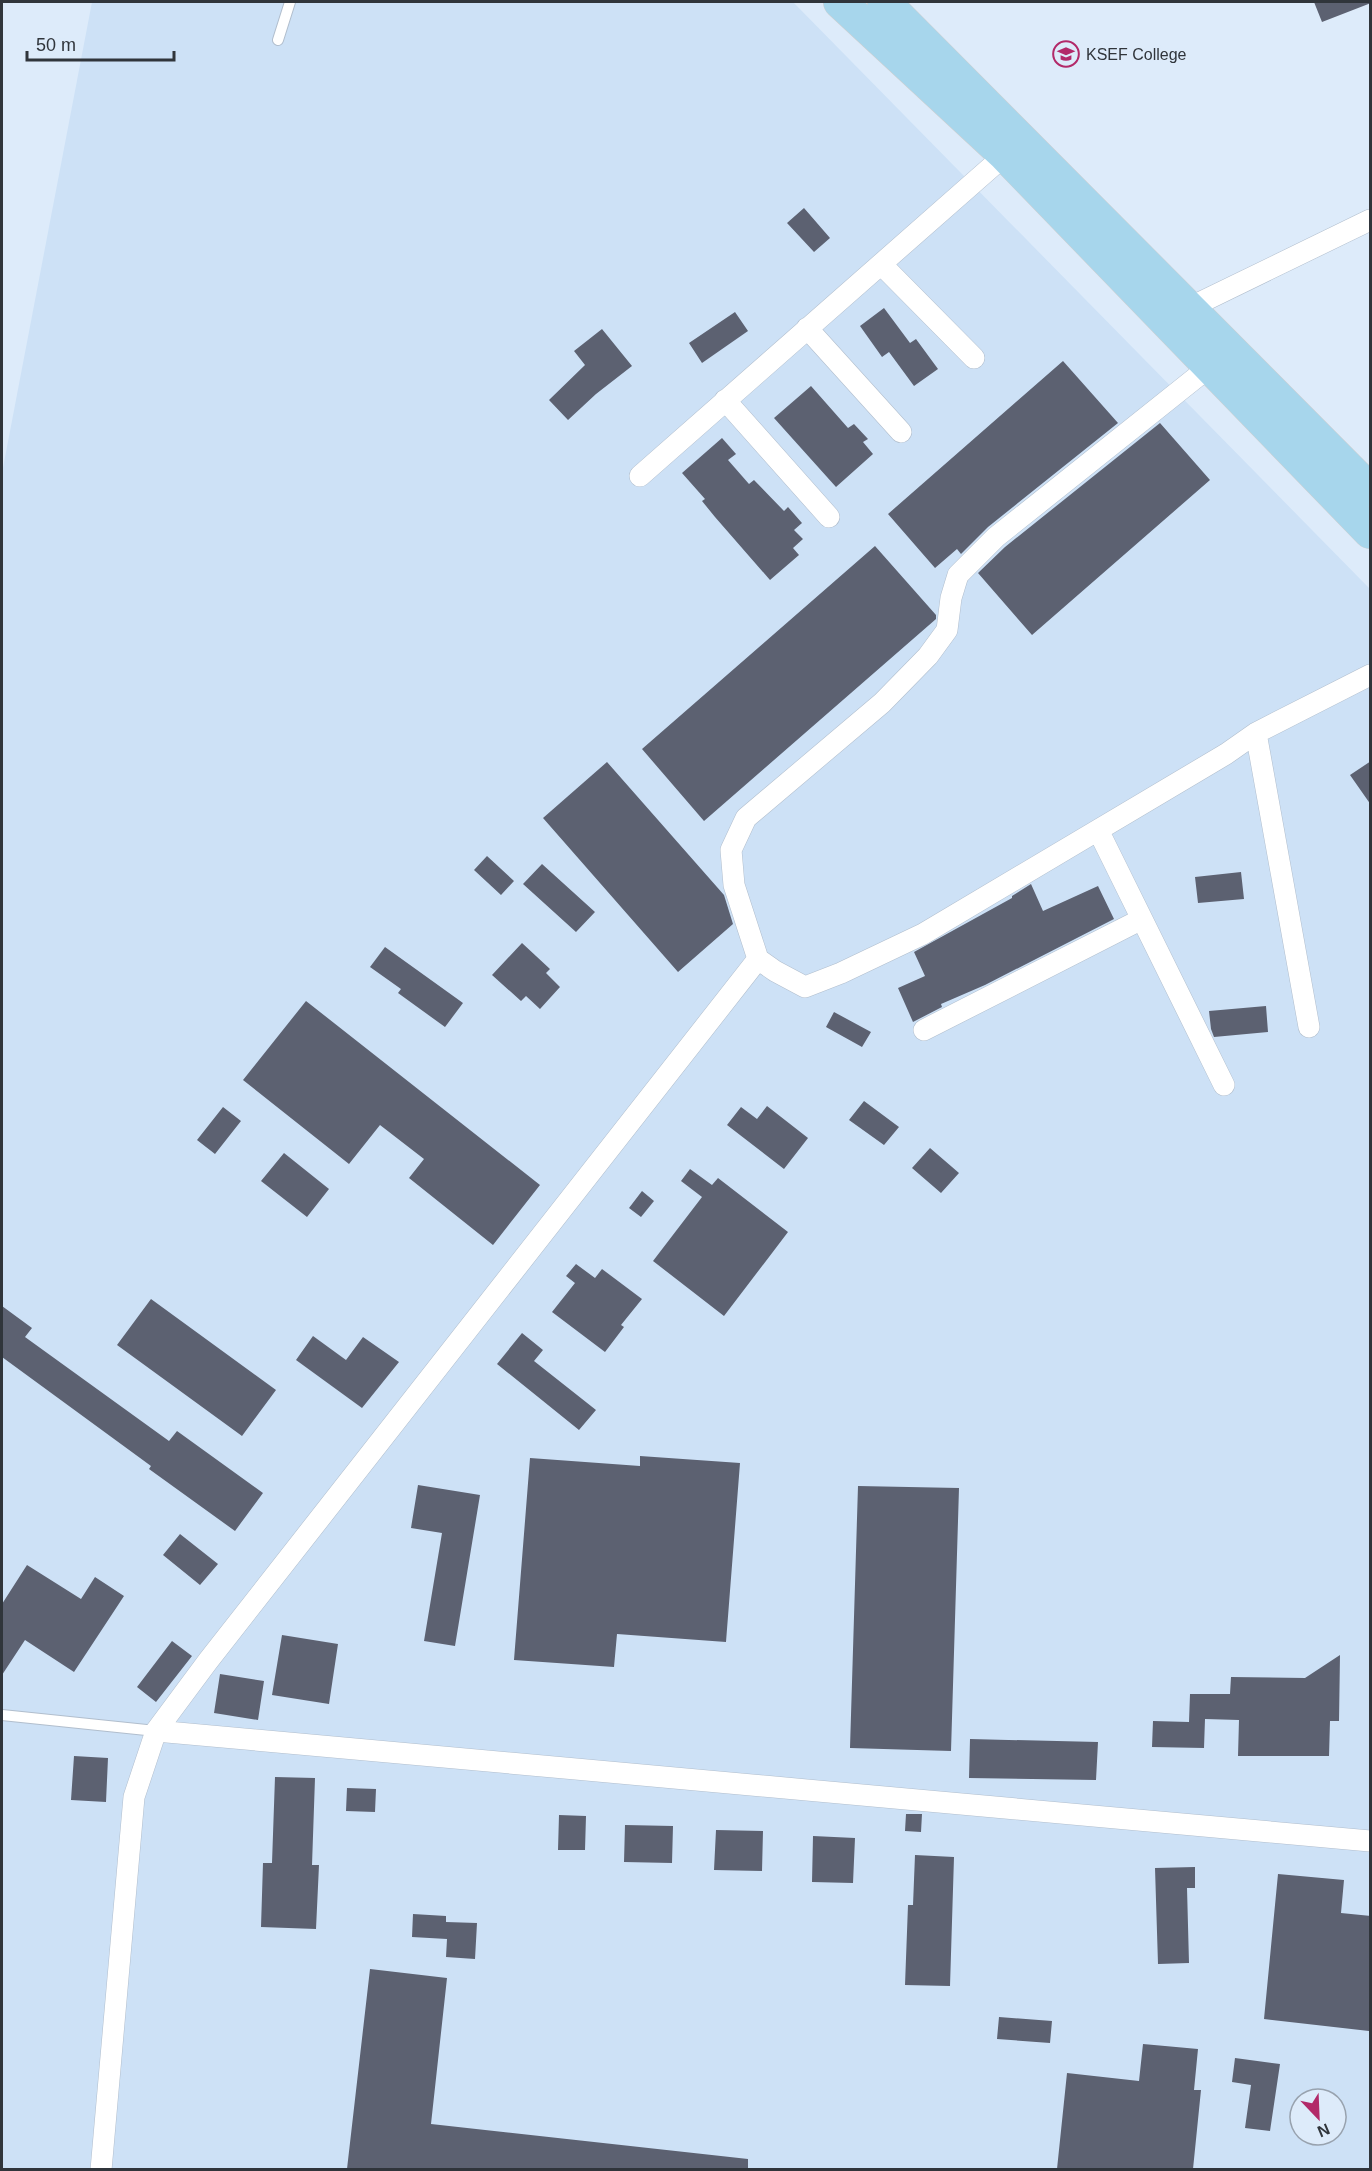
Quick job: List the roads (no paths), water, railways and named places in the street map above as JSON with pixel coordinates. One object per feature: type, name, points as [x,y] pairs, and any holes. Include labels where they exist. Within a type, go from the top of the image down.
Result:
[{"type":"main road","points":[[840,2],[1221,358],[1371,490]]},
{"type":"main road","points":[[884,2],[1189,308],[1221,358],[1371,532]]},
{"type":"street","points":[[640,476],[1005,155]]},
{"type":"street","points":[[1189,308],[1371,220]]},
{"type":"street","points":[[881,264],[974,358]]},
{"type":"street","points":[[807,328],[901,432]]},
{"type":"street","points":[[1221,358],[996,537],[958,575],[951,598],[947,630],[928,656],[882,703],[746,818],[731,850],[732,862],[734,885],[758,959],[805,987],[841,973],[923,934],[1226,754],[1256,733],[1371,675]]},
{"type":"street","points":[[725,400],[829,517]]},
{"type":"street","points":[[1256,733],[1309,1027]]},
{"type":"street","points":[[1098,830],[1224,1085]]},
{"type":"street","points":[[924,1030],[1142,919]]},
{"type":"street","points":[[101,2169],[134,1797],[156,1731],[215,1652],[758,959]]},
{"type":"street","points":[[156,1731],[1371,1841]]},
{"type":"lane","points":[[278,40],[290,2]]},
{"type":"lane","points":[[2,1715],[156,1731]]},
{"type":"place","name":"KSEF College","points":[[1066,54]]}]
